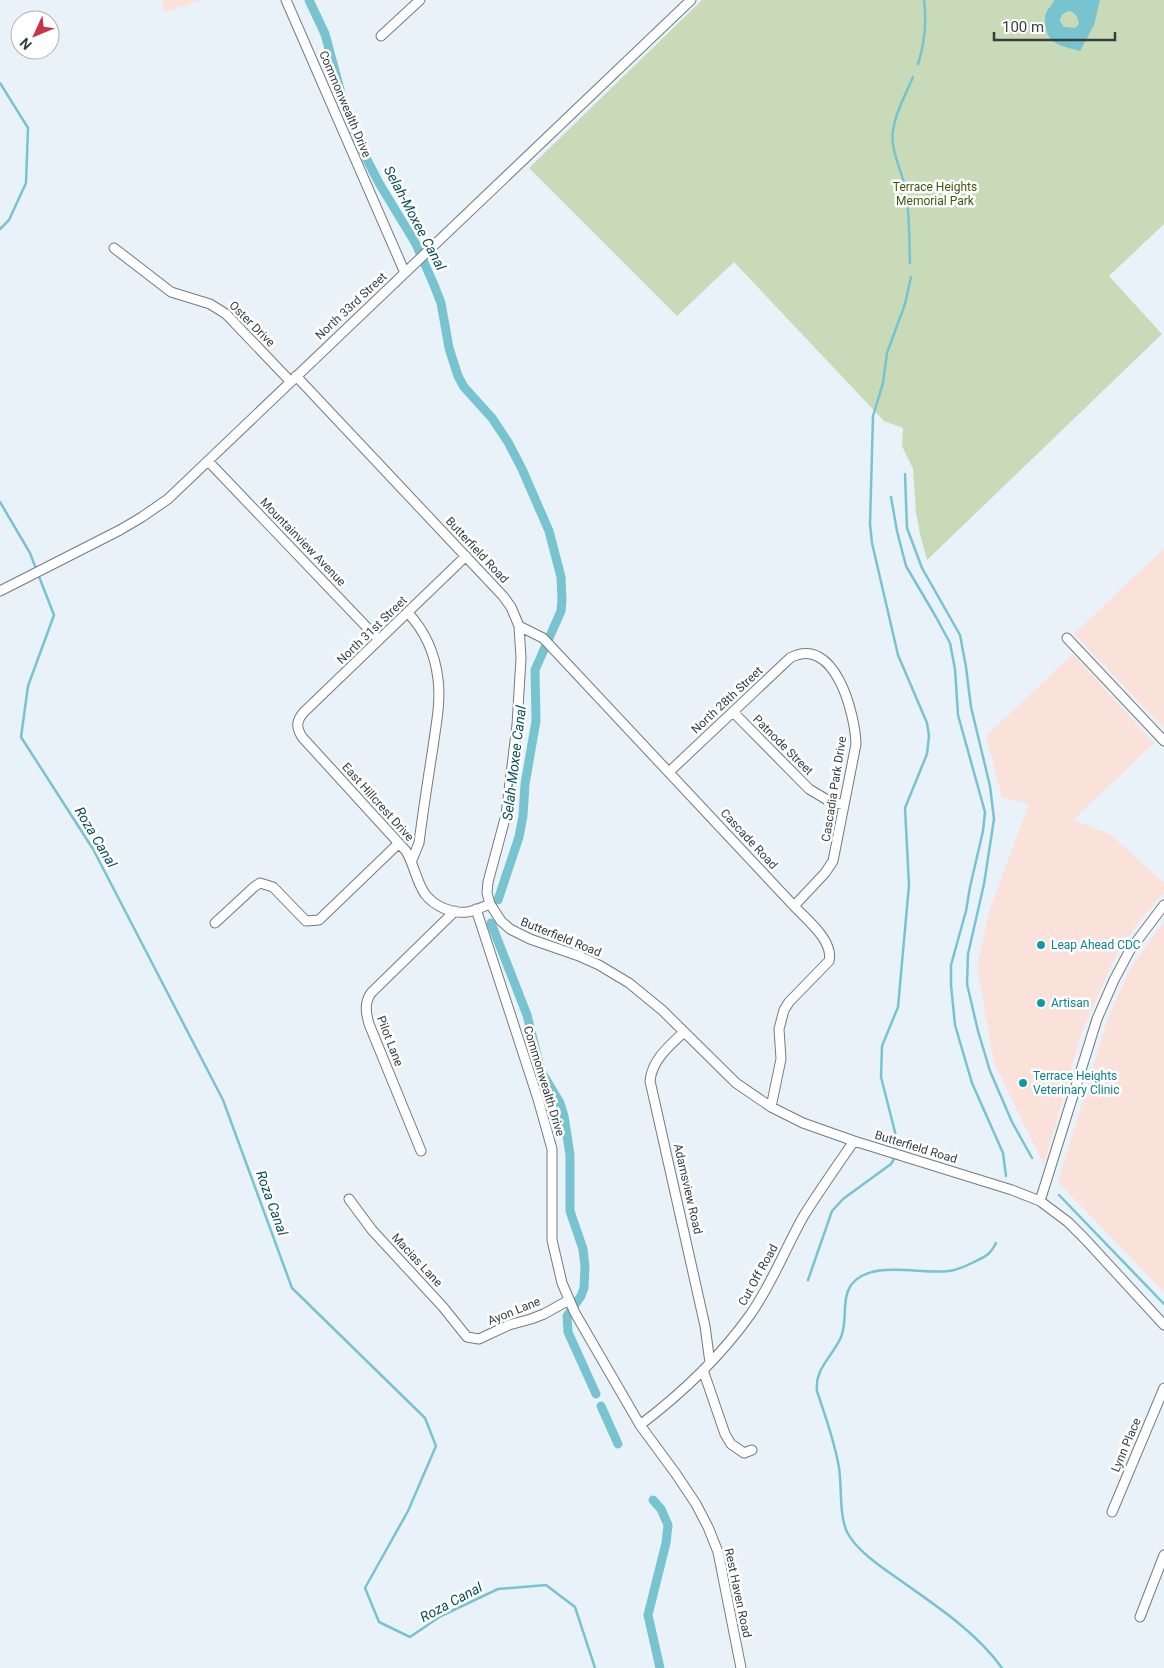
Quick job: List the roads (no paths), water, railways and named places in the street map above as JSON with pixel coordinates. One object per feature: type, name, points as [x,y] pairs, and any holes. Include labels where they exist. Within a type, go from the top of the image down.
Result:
[{"type":"street","name":"Commonwealth Drive","points":[[286,0],[404,273]]},
{"type":"street","points":[[381,36],[420,0]]},
{"type":"street","name":"North 33rd Street","points":[[0,592],[120,530],[158,507],[691,0]]},
{"type":"street","name":"Oster Drive","points":[[114,248],[171,292],[210,304],[226,314],[293,378]]},
{"type":"street","name":"Butterfield Road","points":[[293,378],[466,556],[507,601],[519,626],[521,658],[506,815],[488,882],[487,893],[490,904],[501,921],[519,934],[592,962],[629,983],[662,1010],[736,1083],[771,1107],[803,1123],[854,1141],[1012,1190],[1040,1201],[1068,1222],[1164,1325]]},
{"type":"street","name":"Mountainview Avenue","points":[[208,461],[379,640]]},
{"type":"street","name":"North 31st Street","points":[[297,723],[304,712],[466,556]]},
{"type":"street","points":[[408,613],[423,632],[438,679],[436,725],[419,843],[412,860]]},
{"type":"street","name":"Cascade Road","points":[[519,626],[543,638],[824,938],[830,949],[829,961],[789,1002],[784,1010],[779,1029],[781,1060],[771,1107]]},
{"type":"street","points":[[1067,638],[1164,741]]},
{"type":"street","name":"North 28th Street","points":[[669,772],[790,658],[805,652]]},
{"type":"street","name":"Cascadia Park Drive","points":[[794,906],[825,873],[833,861],[856,744],[851,710],[837,678],[825,661],[816,654],[805,652]]},
{"type":"street","name":"Patnode Street","points":[[733,712],[809,789],[829,802],[844,805]]},
{"type":"street","name":"East Hillcrest Drive","points":[[297,723],[302,737],[412,860],[426,894],[435,903],[455,911],[467,912],[490,904]]},
{"type":"street","points":[[215,923],[254,886],[260,883],[274,887],[306,921],[319,920],[398,843]]},
{"type":"street","points":[[1040,1201],[1097,1019],[1130,950],[1164,905]]},
{"type":"street","name":"Commonwealth Drive","points":[[476,910],[538,1099],[552,1149],[552,1240],[562,1283],[572,1306],[640,1425]]},
{"type":"street","name":"Pilot Lane","points":[[422,1151],[369,1024],[366,1004],[367,998],[371,993],[455,911]]},
{"type":"street","name":"Adamsview Road","points":[[684,1032],[658,1059],[653,1068],[650,1081],[701,1307],[706,1366],[725,1434],[731,1444],[744,1453],[752,1450]]},
{"type":"street","name":"Cut Off Road","points":[[640,1425],[664,1407],[732,1339],[761,1299],[804,1217],[854,1141]]},
{"type":"street","name":"Macias Lane","points":[[349,1199],[372,1230],[443,1307],[467,1337]]},
{"type":"street","name":"Ayon Lane","points":[[467,1337],[479,1339],[509,1324],[572,1306]]},
{"type":"street","name":"Lynn Place","points":[[1112,1512],[1164,1388]]},
{"type":"street","name":"Rest Haven Road","points":[[640,1425],[691,1496],[708,1527],[718,1552],[740,1668]]},
{"type":"street","points":[[1140,1617],[1164,1555]]},
{"type":"water","points":[[1054,0],[1100,0],[1094,25],[1080,51],[1054,42],[1048,34],[1045,17]],"holes":[[[1066,12],[1072,12],[1079,24],[1075,28],[1064,27],[1060,21],[1061,17]]]},
{"type":"waterway","name":"Selah-Moxee Canal","points":[[309,0],[325,34],[341,93],[359,144],[379,183],[416,244],[434,285],[441,303],[449,348],[458,376],[464,387],[492,418],[508,442],[522,469],[549,531],[561,577],[561,611],[535,670],[536,721],[525,784],[523,816],[519,837],[498,900]]},
{"type":"waterway","points":[[918,64],[925,32],[924,0]]},
{"type":"waterway","points":[[910,263],[907,196],[894,152],[892,138],[896,117],[913,77]]},
{"type":"waterway","name":"Roza Canal","points":[[0,83],[28,128],[26,183],[9,220],[0,229]]},
{"type":"waterway","points":[[897,1147],[898,1144],[881,1077],[882,1046],[898,1007],[909,885],[905,808],[927,754],[929,736],[927,723],[898,655],[872,543],[870,524],[873,416],[883,383],[887,353],[905,304],[911,277]]},
{"type":"waterway","points":[[905,474],[907,528],[922,568],[960,635],[971,707],[990,786],[994,819],[984,884],[968,954],[967,984],[990,1071],[1012,1122],[1032,1158]]},
{"type":"waterway","points":[[891,497],[906,566],[950,643],[955,669],[958,715],[985,812],[983,831],[966,911],[951,965],[951,985],[955,1025],[972,1083],[1003,1153],[1006,1176]]},
{"type":"waterway","name":"Roza Canal","points":[[0,502],[30,553],[36,569]]},
{"type":"waterway","name":"Roza Canal","points":[[38,574],[54,615],[28,686],[21,737],[93,849],[223,1100],[292,1288],[425,1418],[436,1446],[408,1511],[365,1588],[379,1622],[410,1637],[441,1616],[498,1589],[546,1585],[575,1607],[595,1668]]},
{"type":"waterway","name":"Selah-Moxee Canal","points":[[491,923],[527,1015],[541,1071],[560,1103],[564,1116],[570,1155],[570,1211],[583,1249],[585,1267],[584,1288],[581,1296],[567,1316],[568,1332],[596,1394]]},
{"type":"waterway","points":[[808,1280],[832,1211],[843,1199],[891,1164],[894,1159]]},
{"type":"waterway","points":[[1059,1195],[1164,1304]]},
{"type":"waterway","points":[[996,1243],[985,1257],[956,1270],[937,1272],[883,1270],[871,1272],[860,1277],[851,1285],[848,1291],[843,1331],[838,1344],[821,1369],[818,1376],[817,1391],[830,1429],[837,1458],[844,1525],[847,1532],[858,1547],[872,1560],[969,1632],[1002,1668]]},
{"type":"waterway","name":"Selah-Moxee Canal","points":[[601,1406],[618,1444]]},
{"type":"waterway","name":"Selah-Moxee Canal","points":[[653,1500],[661,1509],[668,1525],[666,1543],[648,1615],[660,1668]]},
{"type":"place","name":"Leap Ahead CDC","points":[[1041,945]]},
{"type":"place","name":"Artisan","points":[[1041,1003]]},
{"type":"place","name":"Terrace Heights Veterinary Clinic","points":[[1023,1083]]},
{"type":"park label","name":"Terrace Heights Memorial Park","points":[[935,194]]}]
